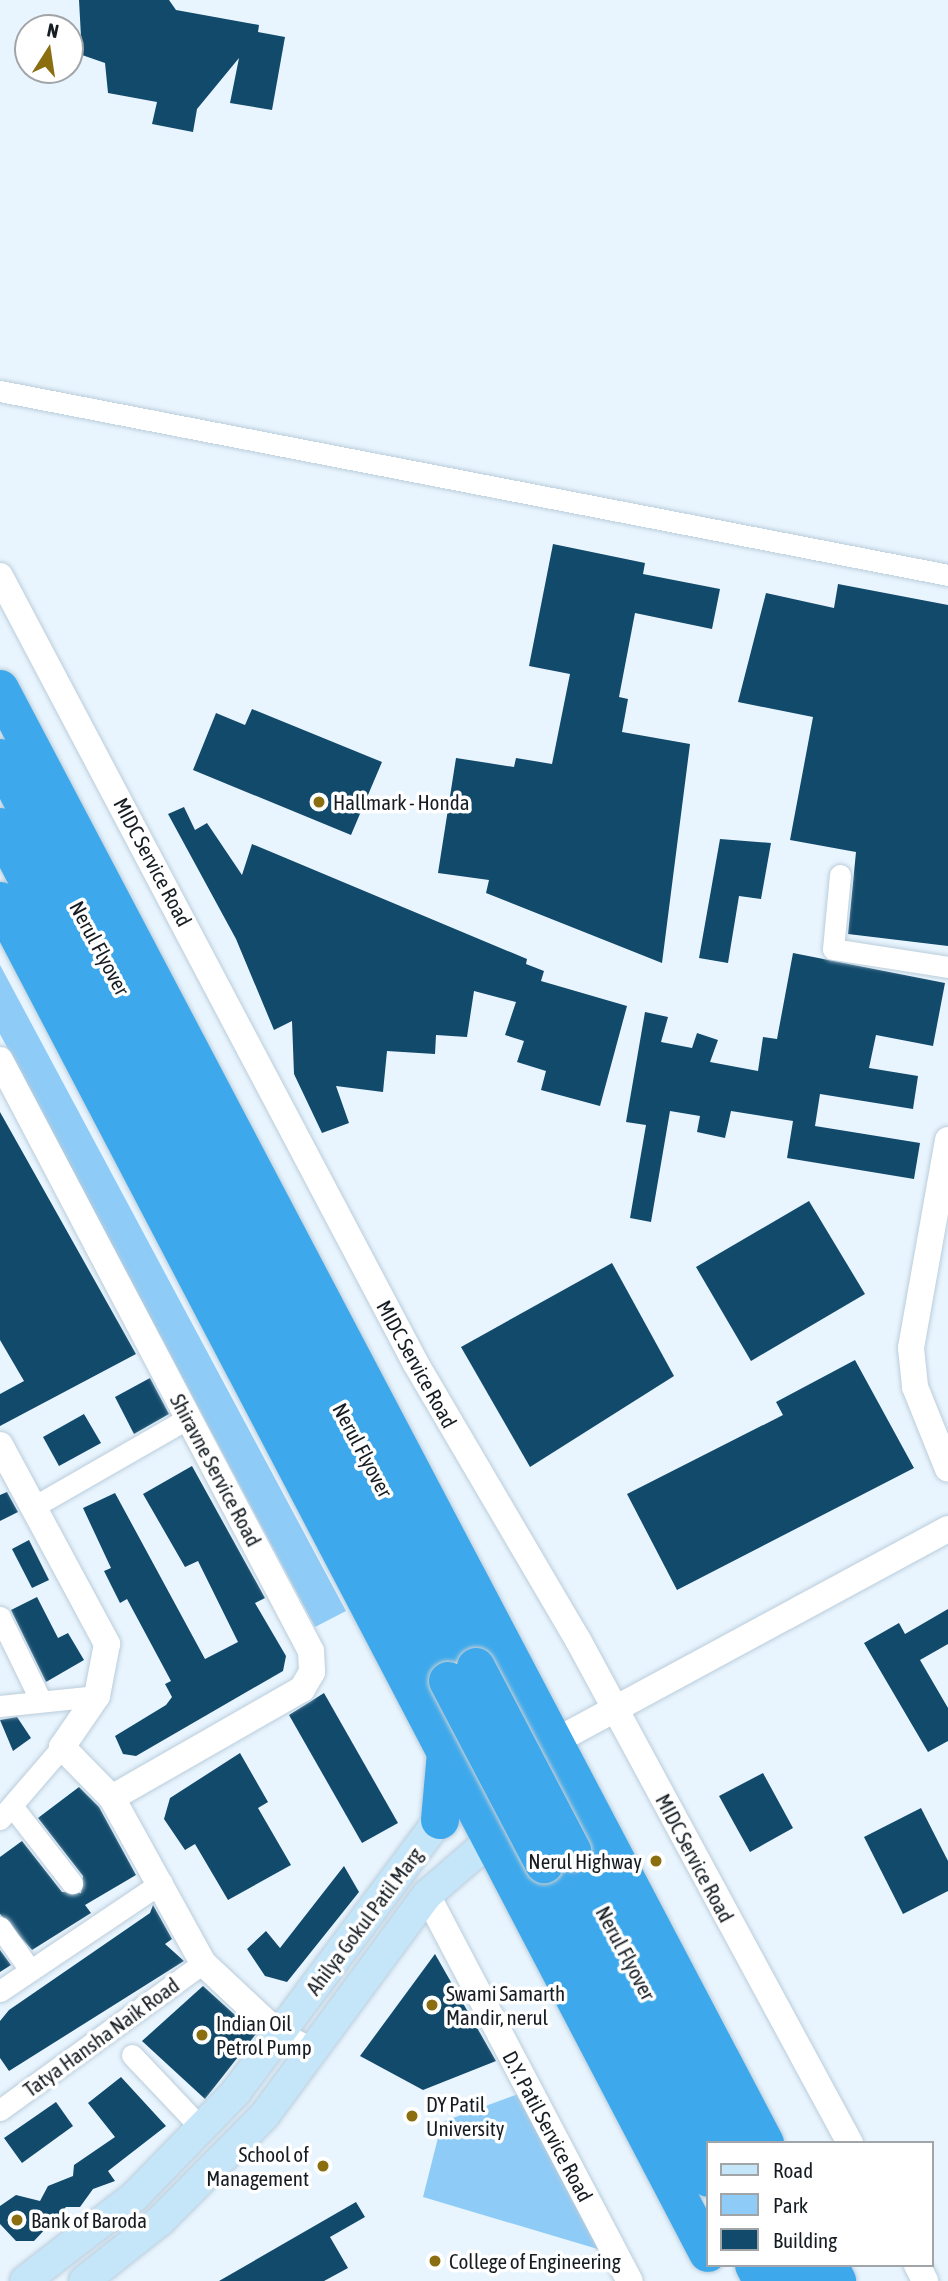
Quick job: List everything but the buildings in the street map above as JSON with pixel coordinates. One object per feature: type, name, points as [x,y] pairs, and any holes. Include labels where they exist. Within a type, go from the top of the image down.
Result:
[{"type":"highway","points":[[0,689],[764,2141]]},
{"type":"highway","name":"Nerul Flyover","points":[[0,758],[462,1674],[543,1866],[706,2174]]},
{"type":"highway","name":"Nerul Flyover","points":[[0,827],[462,1674]]},
{"type":"highway","points":[[0,901],[453,1765],[478,1838],[543,1866],[706,2248]]},
{"type":"highway","points":[[440,1820],[453,1765]]},
{"type":"highway","name":"Nerul Flyover","points":[[543,1866],[724,2141]]},
{"type":"main road","points":[[453,1765],[490,1731],[512,1722],[555,1742]]},
{"type":"main road","name":"Ahilya Gokul Patil Marg","points":[[84,2281],[160,2221],[236,2145],[312,2051],[427,1895],[478,1838],[524,1815],[552,1794],[555,1742]]},
{"type":"main road","name":"Ahilya Gokul Patil Marg","points":[[25,2281],[135,2196],[201,2128],[280,2035],[440,1820]]},
{"type":"street","points":[[0,391],[948,575]]},
{"type":"street","name":"MIDC Service Road","points":[[0,576],[416,1364],[615,1709],[849,2141]]},
{"type":"street","points":[[840,875],[833,949],[948,967]]},
{"type":"street","name":"Shiravne Service Road","points":[[0,1060],[311,1651],[312,1672],[302,1689],[112,1798]]},
{"type":"street","points":[[946,1458],[915,1387],[911,1348],[948,1140]]},
{"type":"street","points":[[36,1506],[188,1418]]},
{"type":"street","points":[[4,1462],[36,1506],[107,1644],[97,1696],[62,1747],[6,1812],[72,1883]]},
{"type":"street","points":[[555,1742],[948,1529]]},
{"type":"street","points":[[0,1617],[40,1699]]},
{"type":"street","points":[[0,1706],[40,1699],[97,1696]]},
{"type":"street","points":[[62,1747],[112,1798],[162,1882],[203,1963],[280,2035],[312,2051]]},
{"type":"street","points":[[0,1991],[162,1882]]},
{"type":"street","name":"D.Y. Patil Service Road","points":[[427,1895],[630,2281]]},
{"type":"street","points":[[0,1927],[30,1970]]},
{"type":"street","name":"Tatya Hansha Naik Road","points":[[0,2110],[203,1963]]},
{"type":"street","points":[[132,2055],[201,2128]]},
{"type":"green space","points":[[0,965],[346,1611],[315,1627],[0,1034]]},
{"type":"green space","points":[[521,2093],[601,2250],[423,2197],[442,2122]]},
{"type":"place","name":"Hallmark - Honda","points":[[319,802]]},
{"type":"place","name":"Nerul Highway","points":[[656,1861]]},
{"type":"place","name":"Swami Samarth Mandir, nerul","points":[[432,2005]]},
{"type":"place","name":"Indian Oil Petrol Pump","points":[[202,2035]]},
{"type":"place","name":"DY Patil University","points":[[412,2116]]},
{"type":"place","name":"School of Management","points":[[323,2166]]},
{"type":"place","name":"Bank of Baroda","points":[[17,2220]]},
{"type":"place","name":"College of Engineering","points":[[435,2261]]}]
